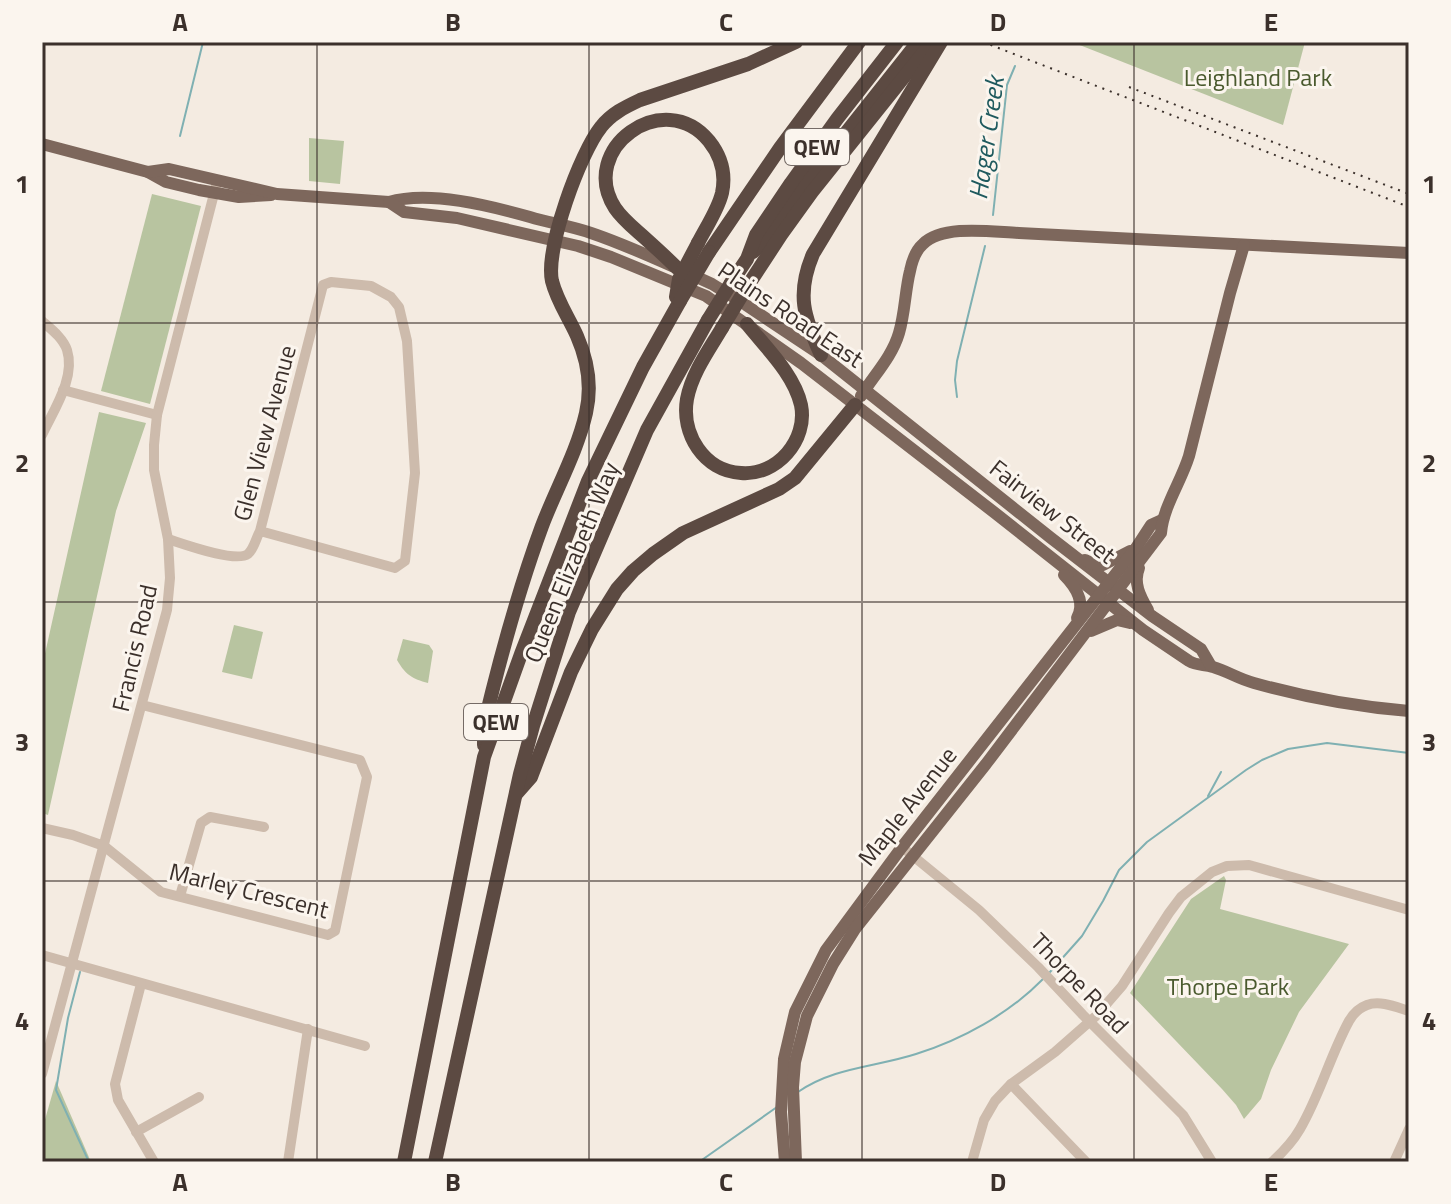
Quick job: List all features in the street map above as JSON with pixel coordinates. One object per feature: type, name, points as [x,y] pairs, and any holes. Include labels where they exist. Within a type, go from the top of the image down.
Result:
[{"type":"highway","points":[[484,757],[484,725],[516,605],[542,526],[575,446],[590,390],[586,363],[577,336],[559,302],[552,280],[551,263],[557,232],[584,155],[601,126],[614,113],[640,100],[748,64],[796,42]]},
{"type":"highway","name":"Queen Elizabeth Way","points":[[404,1162],[484,757],[588,481],[703,248],[859,42]]},
{"type":"highway","name":"Queen Elizabeth Way","points":[[435,1162],[516,794],[533,726],[569,612],[647,430],[708,320],[738,286],[756,235],[837,119],[897,42]]},
{"type":"highway","points":[[747,259],[766,239],[803,187],[928,46]]},
{"type":"highway","points":[[747,324],[793,383],[802,411],[799,435],[790,451],[770,467],[751,473],[718,467],[698,449],[688,430],[686,410],[690,387],[722,328],[738,286],[928,46]]},
{"type":"highway","points":[[821,355],[804,308],[803,287],[807,268],[928,46]]},
{"type":"highway","points":[[677,268],[628,224],[614,207],[607,191],[606,172],[611,156],[623,138],[636,128],[659,120],[690,125],[715,148],[723,173],[722,195],[703,248]]},
{"type":"highway","points":[[516,794],[531,777],[571,672],[592,629],[617,589],[653,554],[683,533],[779,489],[795,478],[855,405]]},
{"type":"main road","name":"Plains Road East","points":[[42,144],[148,172],[166,182],[215,194],[239,197],[277,194],[389,202],[404,198],[453,200],[488,206],[706,296],[855,405]]},
{"type":"main road","name":"Plains Road East","points":[[148,172],[169,169],[277,194]]},
{"type":"main road","name":"Plains Road East","points":[[389,202],[404,212],[599,236],[712,284],[821,355],[864,391],[885,362],[899,334],[916,253],[923,243],[936,235],[968,231],[1008,232],[1409,253]]},
{"type":"main road","name":"Maple Avenue","points":[[785,1162],[781,1112],[784,1059],[803,992],[826,950],[902,847],[1104,599],[1141,551],[1151,525],[1162,520],[1189,456],[1244,245]]},
{"type":"main road","points":[[855,405],[864,391]]},
{"type":"main road","name":"Fairview Street","points":[[864,391],[1152,616],[1201,649],[1211,666]]},
{"type":"main road","name":"Fairview Street","points":[[855,405],[1143,630],[1195,665],[1211,666],[1252,683],[1307,696],[1371,708],[1409,711]]},
{"type":"main road","points":[[1031,542],[1073,583],[1078,592],[1081,612],[1076,634]]},
{"type":"main road","points":[[1064,548],[1098,566],[1141,551]]},
{"type":"main road","points":[[1141,551],[1135,578],[1142,600],[1152,616]]},
{"type":"main road","points":[[1076,634],[1117,620],[1143,630]]},
{"type":"main road","name":"Maple Avenue","points":[[796,1162],[793,1103],[795,1062],[807,1016],[833,964],[855,929],[912,857],[1076,634]]},
{"type":"street","name":"Francis Road","points":[[42,1074],[167,610],[170,578],[168,539],[154,470],[157,415],[217,180]]},
{"type":"street","name":"Glen View Avenue","points":[[168,539],[230,557],[239,558],[252,549],[260,531],[323,285],[331,282],[371,286],[391,297],[399,307],[407,341],[415,473],[405,561],[395,568],[260,531]]},
{"type":"street","points":[[42,321],[67,348],[69,363],[63,390],[42,435]]},
{"type":"street","points":[[63,390],[157,415]]},
{"type":"street","name":"Marley Crescent","points":[[104,846],[161,892],[328,935],[335,931],[367,777],[360,760],[142,705]]},
{"type":"street","points":[[180,896],[201,823],[206,818],[264,827]]},
{"type":"street","points":[[42,828],[104,846]]},
{"type":"street","name":"Thorpe Road","points":[[902,847],[979,910],[1038,967],[1183,1115],[1212,1162]]},
{"type":"street","points":[[972,1162],[984,1120],[995,1101],[1011,1084],[1089,1022],[1122,986],[1181,897],[1212,872],[1227,866],[1249,865],[1409,910]]},
{"type":"street","points":[[42,955],[365,1046]]},
{"type":"street","points":[[141,984],[115,1084],[118,1100],[154,1162]]},
{"type":"street","points":[[1272,1162],[1288,1148],[1300,1129],[1349,1020],[1357,1010],[1369,1003],[1409,1011]]},
{"type":"street","points":[[288,1162],[308,1029]]},
{"type":"street","points":[[1011,1084],[1086,1162]]},
{"type":"street","points":[[136,1132],[199,1097]]},
{"type":"street","points":[[1394,1162],[1409,1129]]},
{"type":"green space","name":"Leighland Park","points":[[1072,42],[1305,42],[1283,125]]},
{"type":"green space","points":[[309,138],[344,141],[340,184],[309,181]]},
{"type":"green space","points":[[152,194],[201,206],[150,404],[101,391]]},
{"type":"green space","points":[[99,412],[146,423],[116,511],[48,815],[42,813],[42,667]]},
{"type":"green space","points":[[234,625],[263,632],[252,679],[222,672]]},
{"type":"green space","points":[[403,639],[429,645],[433,651],[428,683],[410,675],[397,660]]},
{"type":"green space","name":"Thorpe Park","points":[[1224,876],[1226,880],[1220,909],[1349,944],[1299,1012],[1271,1070],[1261,1099],[1244,1119],[1222,1089],[1130,993],[1191,899]]},
{"type":"green space","points":[[56,1081],[91,1162],[42,1162],[42,1130]]},
{"type":"waterway","points":[[180,136],[203,42]]},
{"type":"waterway","name":"Hager Creek","points":[[993,215],[1007,85],[1015,66]]},
{"type":"waterway","name":"Hager Creek","points":[[957,397],[957,361],[985,246]]},
{"type":"waterway","points":[[1050,972],[1082,936],[1119,870],[1147,842],[1262,760],[1288,749],[1327,743],[1409,753]]},
{"type":"waterway","name":"Hager Creek","points":[[1208,796],[1221,772]]},
{"type":"waterway","points":[[80,972],[68,1018],[56,1090],[89,1162]]},
{"type":"waterway","points":[[798,1092],[826,1077],[901,1058],[950,1041],[1000,1014],[1043,979]]},
{"type":"waterway","points":[[699,1162],[777,1107]]},
{"type":"railway","points":[[983,42],[1409,207]]},
{"type":"railway","points":[[1129,87],[1409,194]]}]
